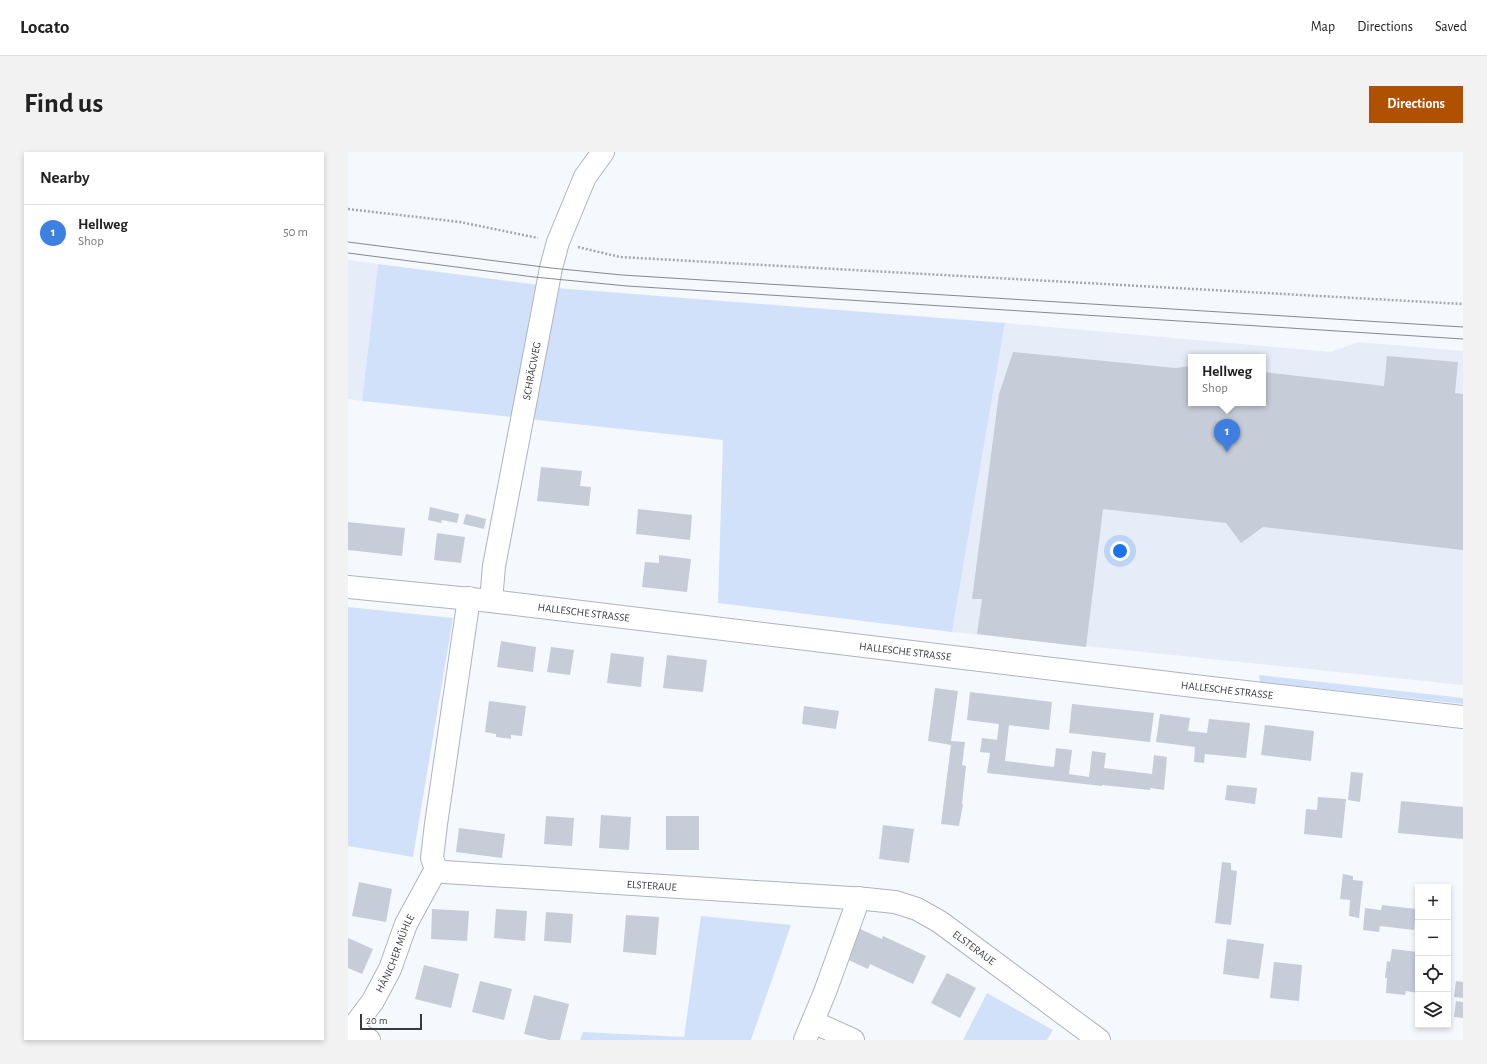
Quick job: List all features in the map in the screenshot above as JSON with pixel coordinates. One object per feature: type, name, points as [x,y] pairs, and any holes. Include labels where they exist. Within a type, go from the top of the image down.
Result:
[{"type":"street","name":"SCHRÄGWEG","points":[[491,600],[494,566],[551,268],[558,242],[584,177],[603,152]]},
{"type":"street","name":"HALLESCHE STRASSE","points":[[348,587],[491,600],[1463,717]]},
{"type":"street","points":[[436,869],[432,858],[436,824],[469,598]]},
{"type":"street","name":"ELSTERAUE","points":[[436,869],[444,872],[859,898],[895,902],[917,909],[940,922],[1099,1040]]},
{"type":"street","name":"HÄNICHER MÜHLE","points":[[354,1033],[373,1002],[390,969],[406,924],[436,869]]},
{"type":"street","points":[[853,1040],[809,1031],[826,992],[859,898]]},
{"type":"path","points":[[348,209],[460,222],[558,242],[620,257],[1463,304]]},
{"type":"shaded area","points":[[348,260],[378,264],[362,401],[348,399]]},
{"type":"shaded area","points":[[378,264],[539,285],[512,417],[362,401]]},
{"type":"shaded area","points":[[557,288],[1005,323],[952,632],[718,603],[723,440],[529,419]]},
{"type":"shaded area","points":[[1005,323],[1331,352],[1358,342],[1463,351],[1463,685],[952,632]]},
{"type":"shaded area","points":[[348,607],[453,618],[413,857],[348,846]]},
{"type":"shaded area","points":[[1259,675],[1463,698],[1463,704],[1260,682]]},
{"type":"shaded area","points":[[701,916],[791,925],[751,1040],[580,1040],[583,1032],[684,1037]]},
{"type":"shaded area","points":[[987,993],[1053,1030],[1047,1040],[963,1040]]},
{"type":"building","points":[[1013,352],[1175,368],[1188,366],[1188,406],[1266,406],[1266,372],[1384,386],[1387,356],[1458,362],[1455,393],[1463,394],[1463,550],[1263,527],[1241,543],[1226,523],[1103,509],[1086,647],[977,634],[982,599],[972,599],[999,394]]},
{"type":"building","points":[[541,467],[582,471],[580,486],[591,487],[589,506],[537,501]]},
{"type":"building","points":[[430,507],[459,514],[457,523],[442,520],[441,523],[428,520]]},
{"type":"building","points":[[638,509],[692,515],[690,540],[636,534]]},
{"type":"building","points":[[466,514],[486,519],[484,529],[463,524]]},
{"type":"building","points":[[348,522],[405,528],[402,556],[348,550]]},
{"type":"building","points":[[437,533],[465,537],[461,563],[434,560]]},
{"type":"building","points":[[659,555],[691,559],[687,592],[642,587],[645,562],[659,563]]},
{"type":"building","points":[[501,641],[536,647],[533,672],[497,667]]},
{"type":"building","points":[[551,647],[574,650],[570,675],[547,672]]},
{"type":"building","points":[[611,653],[644,657],[641,687],[607,683]]},
{"type":"building","points":[[667,655],[707,660],[703,692],[663,688]]},
{"type":"building","points":[[935,688],[958,691],[951,741],[965,742],[962,765],[966,766],[963,804],[959,826],[941,824],[951,745],[928,741]]},
{"type":"building","points":[[970,692],[1052,702],[1049,730],[1009,725],[1005,761],[1054,767],[1056,748],[1072,750],[1069,774],[1089,777],[1092,751],[1106,753],[1104,768],[1152,774],[1154,755],[1167,757],[1164,790],[1102,786],[987,773],[990,753],[980,752],[982,738],[997,740],[999,724],[967,720]]},
{"type":"building","points":[[489,701],[526,706],[522,736],[511,735],[511,739],[496,737],[496,734],[485,732]]},
{"type":"building","points":[[1072,704],[1154,713],[1150,742],[1069,733]]},
{"type":"building","points":[[804,706],[839,711],[836,729],[802,724]]},
{"type":"building","points":[[1160,714],[1190,718],[1188,731],[1207,733],[1209,719],[1250,723],[1246,758],[1205,754],[1204,763],[1194,762],[1195,747],[1156,742]]},
{"type":"building","points":[[1265,725],[1314,731],[1311,761],[1261,755]]},
{"type":"building","points":[[1351,772],[1363,773],[1360,802],[1348,800]]},
{"type":"building","points":[[1227,785],[1257,788],[1255,804],[1225,800]]},
{"type":"building","points":[[1318,797],[1346,799],[1342,838],[1304,834],[1306,809],[1317,810]]},
{"type":"building","points":[[1401,801],[1463,807],[1463,839],[1398,833]]},
{"type":"building","points":[[601,815],[631,817],[629,850],[599,848]]},
{"type":"building","points":[[546,816],[574,818],[572,846],[544,844]]},
{"type":"building","points":[[666,816],[699,816],[699,850],[666,850]]},
{"type":"building","points":[[883,825],[914,829],[909,863],[879,859]]},
{"type":"building","points":[[459,828],[505,834],[502,858],[456,852]]},
{"type":"building","points":[[1222,862],[1231,863],[1231,870],[1237,871],[1231,925],[1215,923]]},
{"type":"building","points":[[1343,874],[1353,876],[1353,880],[1363,881],[1359,918],[1349,916],[1350,900],[1340,899]]},
{"type":"building","points":[[359,882],[392,889],[386,922],[352,916]]},
{"type":"building","points":[[1382,905],[1415,909],[1414,930],[1380,926],[1379,932],[1363,930],[1365,908],[1381,910]]},
{"type":"building","points":[[432,909],[469,911],[467,941],[431,939]]},
{"type":"building","points":[[496,909],[527,911],[525,941],[494,938]]},
{"type":"building","points":[[546,912],[573,914],[571,943],[544,941]]},
{"type":"building","points":[[626,915],[659,917],[656,955],[623,952]]},
{"type":"building","points":[[856,927],[882,939],[883,936],[926,956],[913,984],[870,964],[868,969],[842,957]]},
{"type":"building","points":[[348,938],[373,949],[362,974],[348,968]]},
{"type":"building","points":[[1227,939],[1264,944],[1259,979],[1223,974]]},
{"type":"building","points":[[1392,949],[1415,952],[1415,992],[1406,991],[1405,995],[1386,993],[1387,978],[1385,978],[1387,961],[1390,962]]},
{"type":"building","points":[[1274,962],[1302,965],[1299,1001],[1270,998]]},
{"type":"building","points":[[424,965],[459,974],[451,1008],[415,999]]},
{"type":"building","points":[[947,973],[976,988],[960,1018],[931,1003]]},
{"type":"building","points":[[480,981],[512,989],[504,1020],[472,1012]]},
{"type":"building","points":[[1456,981],[1463,982],[1463,998],[1454,997]]},
{"type":"building","points":[[534,995],[569,1004],[560,1040],[549,1040],[524,1034]]},
{"type":"building","points":[[1456,1001],[1463,1002],[1463,1018],[1454,1017]]},
{"type":"tram line","points":[[348,242],[551,268],[622,275],[1463,327]]},
{"type":"tram line","points":[[348,253],[534,277],[627,286],[1463,339]]},
{"type":"place","name":"Hellweg","points":[[1227,452]]}]
